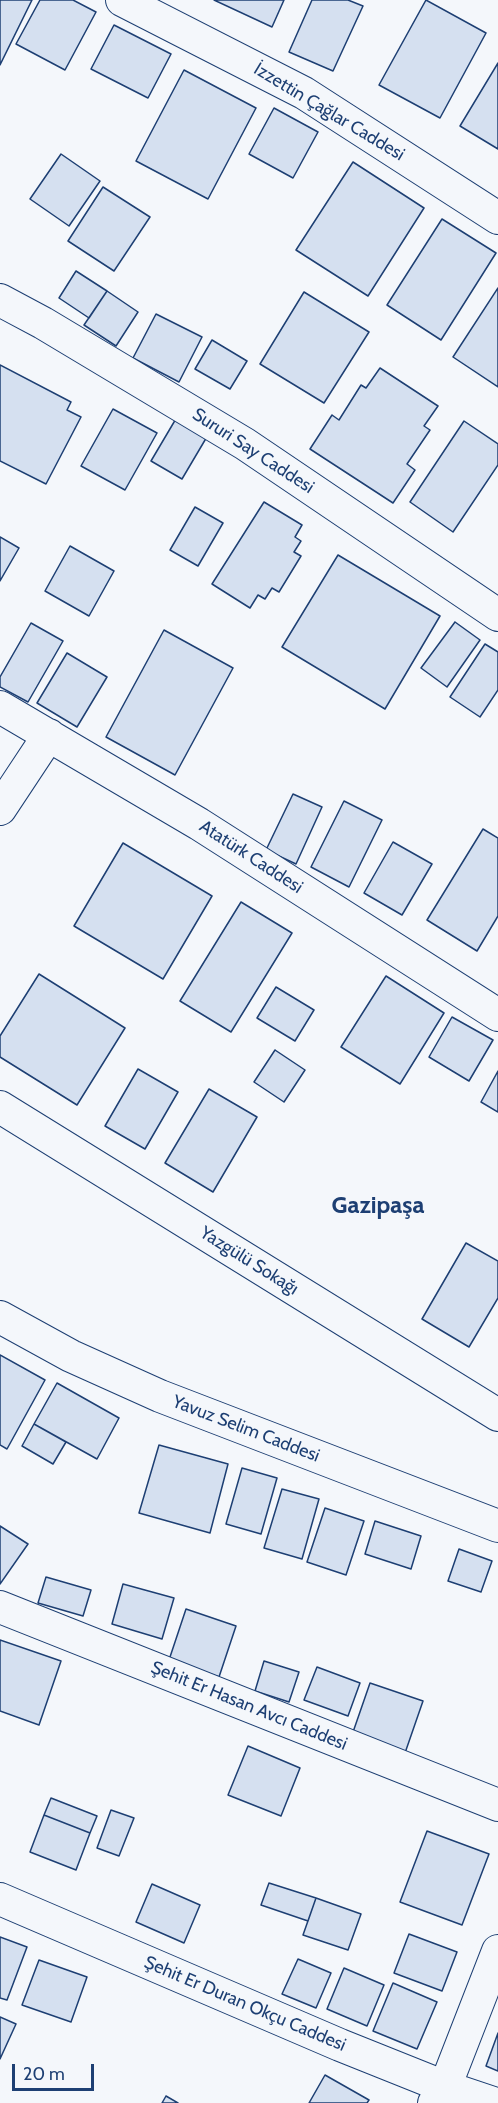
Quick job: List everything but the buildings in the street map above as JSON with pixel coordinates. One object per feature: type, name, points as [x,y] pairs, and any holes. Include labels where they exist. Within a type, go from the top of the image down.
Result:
[{"type":"street","name":"İzzettin Çağlar Caddesi","points":[[122,0],[304,93],[498,218]]},
{"type":"street","name":"Sururi Say Caddesi","points":[[0,300],[43,323],[245,444],[498,615]]},
{"type":"street","name":"Atatürk Caddesi","points":[[0,707],[199,824],[498,1015]]},
{"type":"street","points":[[0,809],[49,735]]},
{"type":"street","name":"Yazgülü Sokağı","points":[[0,1107],[498,1415]]},
{"type":"street","name":"Yavuz Selim Caddesi","points":[[0,1317],[71,1356],[160,1396],[498,1526]]},
{"type":"street","name":"Şehit Er Hasan Avcı Caddesi","points":[[0,1606],[498,1805]]},
{"type":"street","name":"Şehit Er Duran Okçu Caddesi","points":[[0,1899],[340,2046],[439,2095],[493,2103]]},
{"type":"street","points":[[439,2095],[498,1951]]},
{"type":"district","name":"Gazipaşa","points":[[378,1206]]}]
